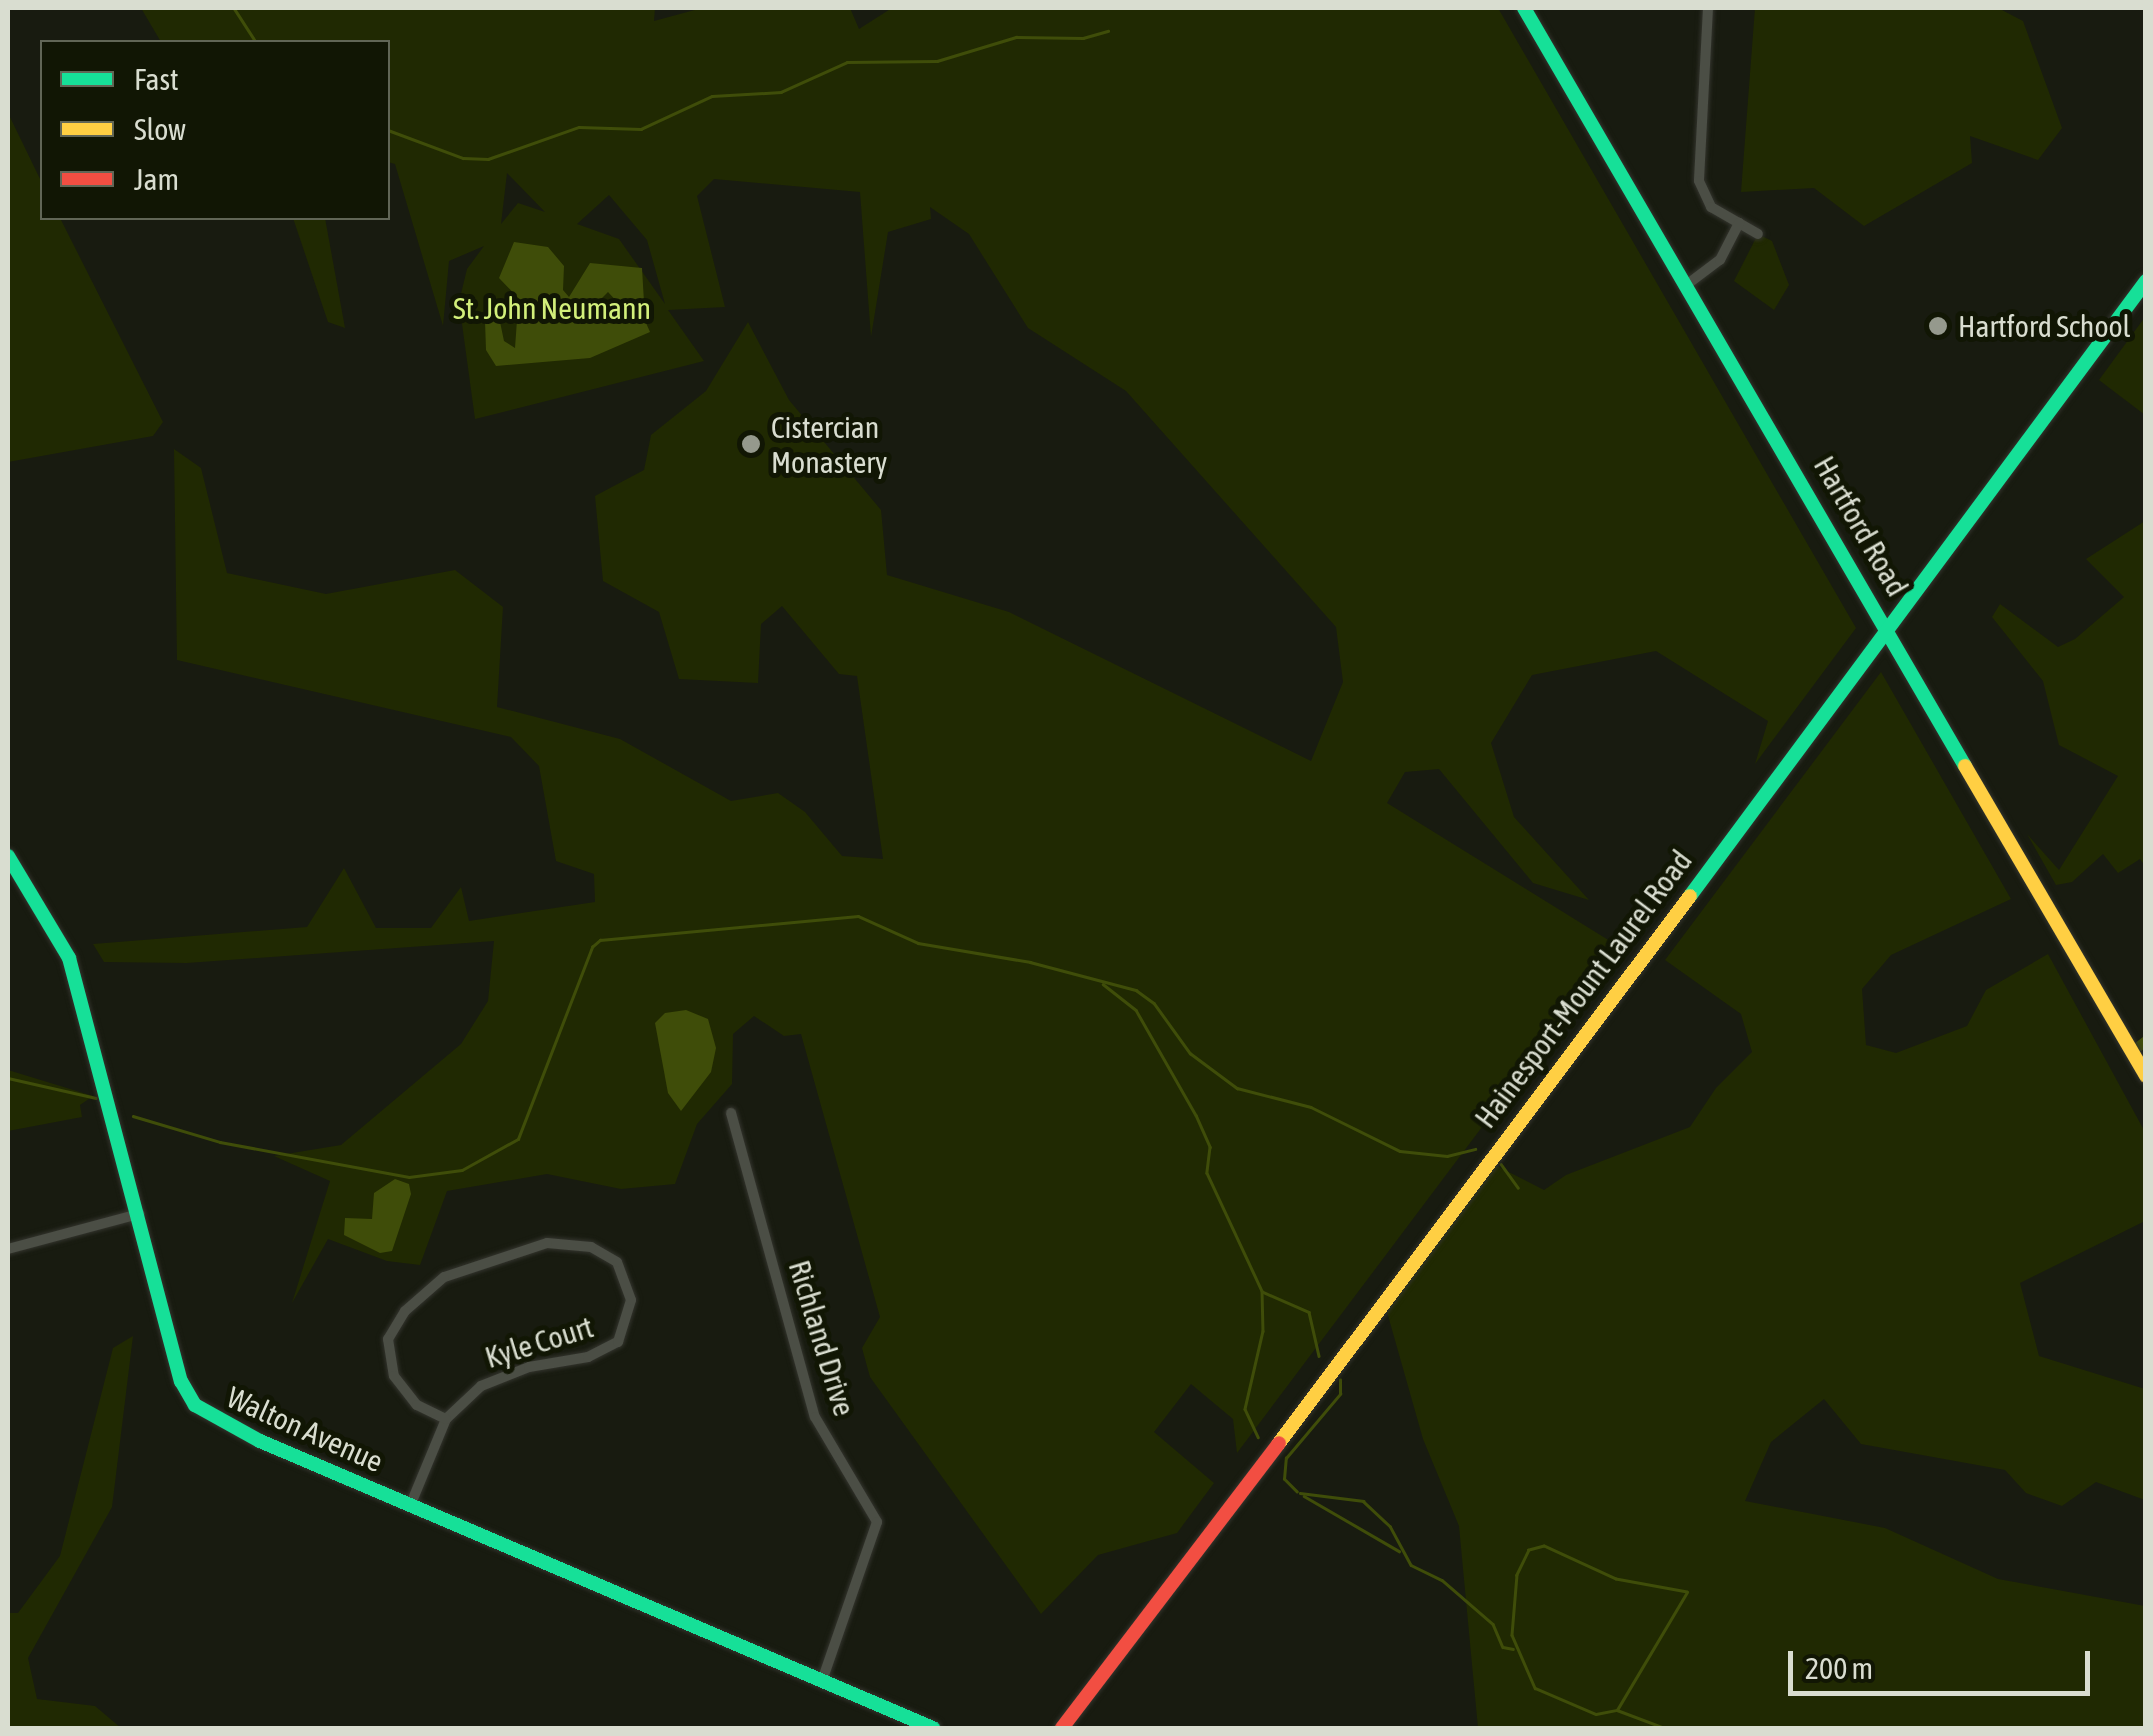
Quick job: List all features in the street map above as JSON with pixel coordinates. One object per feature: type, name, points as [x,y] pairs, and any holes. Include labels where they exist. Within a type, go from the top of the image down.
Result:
[{"type":"street","name":"Hartford Road","points":[[1524,8],[1689,283],[2146,1076]]},
{"type":"street","points":[[1708,8],[1698,181],[1706,202],[1758,234]]},
{"type":"street","points":[[1689,283],[1720,260],[1739,223]]},
{"type":"street","name":"Hainesport-Mount Laurel Road","points":[[1062,1728],[1428,1247],[1886,625],[2146,280]]},
{"type":"street","name":"Walton Avenue","points":[[8,856],[69,958],[182,1381],[196,1406],[231,1428],[933,1728]]},
{"type":"street","name":"Richland Drive","points":[[731,1113],[815,1417],[877,1522],[822,1680]]},
{"type":"street","points":[[8,1249],[139,1214]]},
{"type":"street","name":"Kyle Court","points":[[410,1506],[446,1419],[481,1386],[618,1342],[631,1300],[618,1262],[591,1247],[548,1243],[444,1277],[405,1311],[388,1339],[394,1376],[417,1405],[446,1419]]},
{"type":"green space","name":"St. John Neumann","points":[[141,8],[655,8],[654,21],[702,8],[850,8],[859,29],[892,8],[1498,8],[1856,628],[1755,764],[1768,721],[1656,651],[1532,675],[1491,743],[1514,817],[1589,900],[1533,883],[1439,769],[1405,772],[1387,803],[1618,946],[1237,1453],[1233,1419],[1191,1384],[1154,1432],[1214,1483],[1177,1533],[1098,1555],[1041,1614],[870,1377],[862,1348],[880,1317],[801,1034],[784,1036],[754,1016],[733,1034],[732,1084],[697,1124],[675,1184],[621,1189],[547,1174],[447,1191],[420,1265],[387,1261],[328,1239],[292,1303],[330,1181],[274,1156],[341,1145],[461,1044],[488,1001],[494,941],[187,963],[104,962],[93,944],[307,927],[344,868],[376,928],[431,928],[461,887],[469,921],[595,902],[594,874],[556,861],[539,766],[511,737],[177,660],[174,449],[201,468],[227,573],[326,594],[455,570],[503,607],[497,707],[620,739],[731,801],[778,793],[805,812],[842,856],[883,859],[857,676],[839,674],[782,606],[761,624],[758,683],[679,679],[659,612],[603,581],[595,496],[644,470],[651,435],[706,391],[748,322],[789,400],[881,510],[887,575],[1009,612],[1311,761],[1343,682],[1336,627],[1126,391],[1028,328],[969,234],[930,207],[931,219],[888,232],[871,337],[860,192],[714,179],[697,196],[725,307],[668,310],[704,361],[475,419],[459,302],[467,269],[484,246],[449,261],[443,326],[395,164],[390,163],[390,40],[160,40]],"holes":[[[507,173],[545,212],[518,203],[501,224]],[[609,195],[647,240],[665,304],[619,239],[577,224]]]},
{"type":"green space","points":[[1755,8],[1998,8],[2023,21],[2062,128],[2038,160],[1970,136],[1972,163],[1864,226],[1814,188],[1741,192]]},
{"type":"green space","points":[[8,113],[40,179],[40,220],[61,220],[163,422],[153,436],[8,462]]},
{"type":"green space","points":[[294,220],[325,220],[345,328],[328,322]]},
{"type":"green space","points":[[1758,234],[1772,241],[1789,285],[1774,310],[1734,281]]},
{"type":"green space","points":[[2145,317],[2146,415],[2099,380]]},
{"type":"green space","points":[[2145,521],[2145,866],[2140,859],[2118,873],[2103,854],[2072,882],[2056,885],[2027,834],[2059,870],[2118,776],[2059,745],[2043,681],[1992,617],[2000,604],[2058,647],[2075,639],[2124,597],[2086,559]]},
{"type":"green space","points":[[1881,672],[2011,899],[1891,955],[1862,989],[1866,1045],[1896,1053],[1967,1026],[1986,990],[2048,954],[2145,1132],[2145,1221],[2020,1283],[2039,1356],[2145,1389],[2145,1500],[2096,1482],[2062,1506],[2026,1493],[2005,1470],[1861,1444],[1824,1399],[1771,1442],[1745,1501],[1885,1528],[1998,1579],[2145,1606],[2145,1728],[1478,1728],[1459,1526],[1423,1439],[1387,1312],[1491,1163],[1544,1190],[1566,1175],[1690,1127],[1716,1088],[1752,1052],[1741,1014],[1665,960]]},
{"type":"green space","points":[[8,1070],[93,1096],[80,1105],[82,1117],[8,1131]]},
{"type":"green space","points":[[133,1336],[112,1507],[28,1658],[37,1699],[95,1706],[121,1728],[8,1728],[8,1613],[18,1613],[60,1556],[113,1348]]},
{"type":"shaded area","points":[[514,242],[548,247],[564,266],[563,290],[569,297],[590,263],[642,268],[644,302],[621,306],[608,292],[601,299],[613,322],[643,316],[650,332],[590,358],[496,366],[486,350],[485,321],[499,317],[504,341],[515,348],[517,320],[527,307],[499,278]]},
{"type":"shaded area","points":[[686,1010],[708,1019],[716,1048],[711,1072],[681,1111],[668,1093],[655,1023],[665,1013]]},
{"type":"shaded area","points":[[395,1179],[409,1184],[411,1194],[392,1251],[380,1253],[344,1235],[345,1218],[372,1219],[374,1193]]},
{"type":"waterway","points":[[234,8],[255,40]]},
{"type":"waterway","points":[[390,131],[463,158],[488,159],[579,127],[641,129],[712,96],[781,92],[847,62],[937,61],[1016,37],[1083,38],[1108,31]]},
{"type":"waterway","points":[[133,1116],[220,1142],[409,1177],[462,1170],[518,1139],[592,947],[600,940],[858,916],[918,943],[1030,962],[1136,990],[1154,1003],[1190,1053],[1237,1088],[1311,1107],[1400,1151],[1447,1156],[1475,1149]]},
{"type":"waterway","points":[[1103,984],[1136,1010],[1196,1115],[1210,1147],[1207,1173],[1262,1291],[1263,1331],[1245,1409],[1258,1437]]},
{"type":"waterway","points":[[2137,1048],[2146,1041]]},
{"type":"waterway","points":[[8,1078],[96,1098]]},
{"type":"waterway","points":[[1501,1164],[1518,1187]]},
{"type":"waterway","points":[[1263,1292],[1309,1312],[1319,1356]]},
{"type":"waterway","points":[[1297,1492],[1284,1479],[1286,1458],[1340,1394],[1340,1380]]},
{"type":"waterway","points":[[1300,1493],[1363,1501],[1390,1526],[1411,1565],[1442,1580],[1493,1624],[1503,1647],[1513,1649]]},
{"type":"waterway","points":[[1304,1496],[1399,1551]]},
{"type":"waterway","points":[[1617,1710],[1687,1592],[1616,1579],[1544,1546],[1529,1550],[1517,1575],[1512,1635],[1535,1688],[1596,1714],[1617,1710],[1665,1728]]},
{"type":"traffic: fast","points":[[1524,8],[1965,766]]},
{"type":"traffic: fast","points":[[1690,896],[2146,281]]},
{"type":"traffic: fast","points":[[8,856],[69,958],[181,1381],[195,1405],[260,1441],[933,1728]]},
{"type":"traffic: slow","points":[[1965,766],[2146,1076]]},
{"type":"traffic: slow","points":[[1279,1443],[1690,896]]},
{"type":"traffic: jam","points":[[1062,1728],[1279,1443]]},
{"type":"place","name":"Hartford School","points":[[1938,326]]},
{"type":"place","name":"Cistercian Monastery","points":[[751,444]]}]
